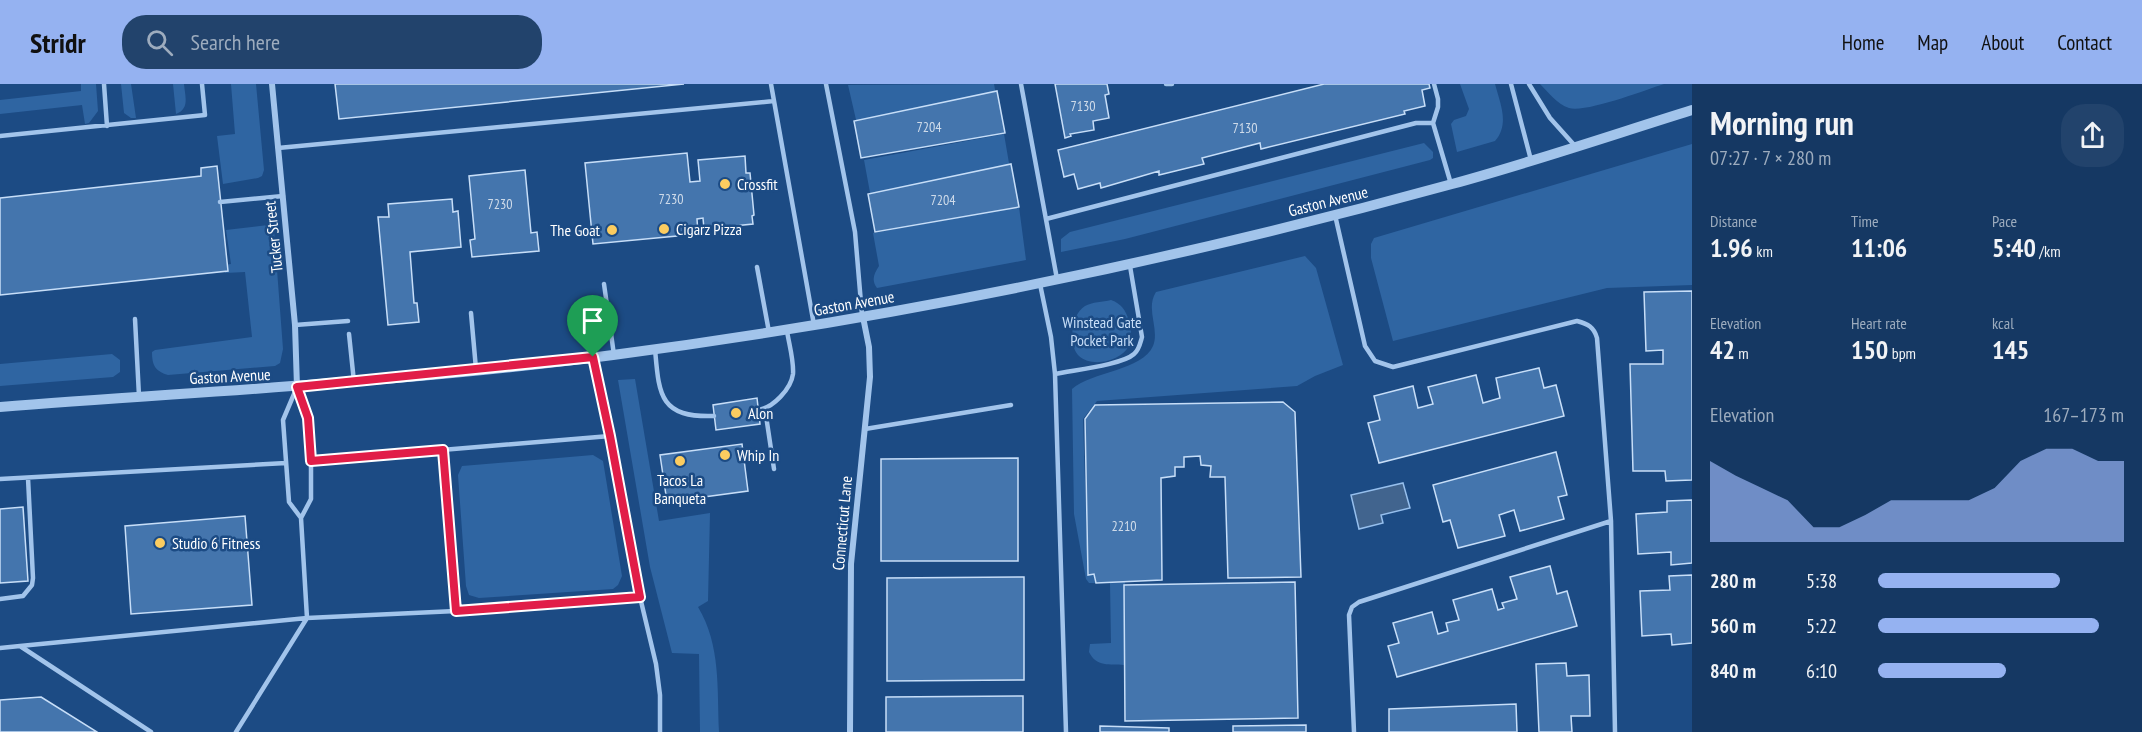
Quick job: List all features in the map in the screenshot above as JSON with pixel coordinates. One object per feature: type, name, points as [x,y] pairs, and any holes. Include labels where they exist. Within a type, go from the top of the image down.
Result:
[{"type":"street","name":"Tucker Street","points":[[272,84],[296,326],[297,387]]},
{"type":"street","name":"Gaston Avenue","points":[[0,407],[297,387],[615,355],[863,317],[1130,265],[1335,215],[1531,162],[1692,110]]},
{"type":"street","name":"Connecticut Lane","points":[[850,732],[851,564],[870,377],[869,347],[863,317]]},
{"type":"lane","points":[[104,84],[107,126]]},
{"type":"lane","points":[[0,136],[205,116],[202,84]]},
{"type":"lane","points":[[771,84],[814,325]]},
{"type":"lane","points":[[826,84],[855,232],[863,317]]},
{"type":"lane","points":[[1021,84],[1057,280]]},
{"type":"lane","points":[[1166,84],[1172,84]]},
{"type":"lane","points":[[1434,84],[1438,107],[1433,123],[1451,184]]},
{"type":"lane","points":[[1511,84],[1531,162]]},
{"type":"lane","points":[[1529,84],[1551,118],[1576,147]]},
{"type":"lane","points":[[278,148],[774,100]]},
{"type":"lane","points":[[1046,219],[1416,123],[1433,123]]},
{"type":"lane","points":[[220,202],[283,196]]},
{"type":"lane","points":[[1335,215],[1365,346],[1375,361],[1393,367],[1577,321],[1587,324],[1594,330],[1597,338],[1611,521],[1615,732]]},
{"type":"lane","points":[[1055,374],[1122,361],[1133,355],[1140,346],[1142,338],[1130,265]]},
{"type":"lane","points":[[757,267],[769,332]]},
{"type":"lane","points":[[604,284],[615,355]]},
{"type":"lane","points":[[1040,284],[1051,337],[1055,374],[1066,732]]},
{"type":"lane","points":[[471,313],[476,369]]},
{"type":"lane","points":[[135,319],[139,396]]},
{"type":"lane","points":[[296,326],[348,321]]},
{"type":"lane","points":[[758,410],[765,410],[789,386],[793,373],[787,329]]},
{"type":"lane","points":[[349,334],[354,382]]},
{"type":"lane","points":[[655,349],[660,392],[668,404],[681,413],[703,417],[714,416]]},
{"type":"lane","points":[[593,357],[640,597],[656,664],[660,695],[660,732]]},
{"type":"lane","points":[[236,732],[307,618],[301,518],[311,499],[311,461],[308,418],[297,387]]},
{"type":"lane","points":[[297,387],[283,420],[289,502],[301,518]]},
{"type":"lane","points":[[865,429],[1011,405]]},
{"type":"lane","points":[[765,410],[774,469]]},
{"type":"lane","points":[[311,461],[610,436]]},
{"type":"lane","points":[[443,450],[456,611]]},
{"type":"lane","points":[[0,479],[286,464]]},
{"type":"lane","points":[[0,599],[23,596],[32,585],[28,478]]},
{"type":"lane","points":[[1354,732],[1349,615],[1352,607],[1359,602],[1611,521]]},
{"type":"lane","points":[[0,648],[307,618],[456,611],[640,597]]},
{"type":"lane","points":[[20,646],[151,732]]},
{"type":"green space","points":[[81,84],[96,84],[98,111],[89,123],[85,124],[82,105],[0,114],[0,100],[81,91]]},
{"type":"green space","points":[[121,84],[131,84],[136,118],[131,118],[124,113]]},
{"type":"green space","points":[[173,84],[184,84],[186,97],[183,109],[176,114]]},
{"type":"green space","points":[[231,84],[256,84],[264,170],[262,176],[258,178],[223,184],[217,136],[235,134]]},
{"type":"green space","points":[[994,84],[996,95],[857,124],[848,85]]},
{"type":"green space","points":[[1460,84],[1495,84],[1503,121],[1500,134],[1495,141],[1457,152],[1451,124],[1454,120],[1466,116],[1469,109]]},
{"type":"green space","points":[[1540,84],[1664,84],[1630,96],[1577,109],[1561,104]]},
{"type":"green space","points":[[1004,134],[1010,169],[871,198],[864,160]]},
{"type":"green space","points":[[1424,143],[1433,152],[1433,158],[1430,160],[1125,239],[1061,252],[1061,239],[1070,232]]},
{"type":"green space","points":[[1692,144],[1692,285],[1607,288],[1393,341],[1371,258],[1371,244],[1374,238]]},
{"type":"green space","points":[[1019,207],[1026,260],[877,288],[875,285],[874,277],[879,266],[873,233]]},
{"type":"green space","points":[[268,225],[274,230],[283,349],[280,363],[275,366],[168,375],[160,372],[153,361],[152,352],[155,350],[252,337],[245,272],[225,273],[224,265],[231,264],[226,230]]},
{"type":"green space","points":[[1305,256],[1316,268],[1343,365],[1297,386],[1097,401],[1083,419],[1088,575],[1094,575],[1095,582],[1125,582],[1124,665],[1095,660],[1089,652],[1090,644],[1111,643],[1110,583],[1089,583],[1086,579],[1074,514],[1072,389],[1091,378],[1128,366],[1147,354],[1155,339],[1152,305],[1156,292]]},
{"type":"green space","name":"Winstead Gate Pocket Park","points":[[1111,300],[1120,305],[1128,316],[1131,331],[1130,343],[1122,354],[1108,361],[1085,360],[1079,356],[1073,345],[1073,330],[1077,316],[1085,306]]},
{"type":"green space","points":[[112,354],[120,360],[120,372],[113,377],[0,386],[0,364]]},
{"type":"green space","points":[[635,379],[659,521],[710,513],[708,601],[698,607],[711,637],[714,652],[718,684],[719,732],[700,732],[699,654],[672,653],[650,567],[618,380]]},
{"type":"green space","points":[[593,455],[603,461],[622,576],[618,585],[613,589],[479,598],[469,595],[466,586],[458,475],[462,466]]},
{"type":"shaded area","points":[[1403,483],[1410,508],[1381,515],[1383,523],[1359,529],[1351,495]]},
{"type":"building","points":[[335,84],[684,84],[339,119]]},
{"type":"building","points":[[1055,84],[1107,84],[1109,94],[1105,95],[1109,118],[1093,121],[1094,130],[1070,134],[1071,136],[1065,138]]},
{"type":"building","points":[[1324,84],[1429,84],[1430,88],[1422,90],[1425,106],[1404,111],[1405,114],[1261,149],[1260,143],[1202,158],[1204,164],[1159,175],[1159,171],[1101,188],[1100,183],[1078,189],[1074,174],[1064,177],[1058,150]]},
{"type":"building","points":[[997,91],[1005,133],[861,158],[854,121]]},
{"type":"building","points":[[687,153],[690,182],[700,181],[698,160],[745,156],[746,173],[750,173],[753,224],[704,229],[703,218],[697,219],[698,234],[593,244],[585,163]]},
{"type":"building","points":[[1011,164],[1019,207],[875,232],[868,194]]},
{"type":"building","points":[[217,166],[228,271],[0,295],[0,198],[201,176],[201,168]]},
{"type":"building","points":[[525,170],[531,233],[537,232],[539,251],[472,257],[470,240],[475,239],[469,176]]},
{"type":"building","points":[[452,199],[453,212],[458,211],[461,247],[410,252],[414,303],[417,303],[419,322],[388,325],[378,217],[389,217],[388,204]]},
{"type":"building","points":[[1692,291],[1692,480],[1666,481],[1665,471],[1633,471],[1630,364],[1663,364],[1663,350],[1646,351],[1644,292]]},
{"type":"building","points":[[1539,368],[1544,388],[1556,385],[1564,416],[1379,463],[1368,423],[1380,420],[1374,396],[1413,386],[1418,408],[1433,404],[1428,387],[1476,375],[1483,403],[1500,398],[1496,378]]},
{"type":"building","name":"Alon","points":[[757,398],[760,424],[716,430],[713,405]]},
{"type":"building","points":[[1283,402],[1295,412],[1301,577],[1228,578],[1225,477],[1210,477],[1211,466],[1201,465],[1200,456],[1184,457],[1184,467],[1175,467],[1175,476],[1161,478],[1162,580],[1096,583],[1094,574],[1088,575],[1085,419],[1095,405]]},
{"type":"building","points":[[742,444],[748,491],[667,502],[660,455]]},
{"type":"building","points":[[1556,452],[1567,495],[1558,497],[1564,519],[1520,531],[1514,510],[1499,515],[1505,536],[1458,548],[1450,520],[1443,522],[1433,485]]},
{"type":"building","points":[[1018,458],[1018,561],[881,561],[881,459]]},
{"type":"building","points":[[1692,500],[1692,563],[1671,565],[1671,552],[1638,554],[1636,514],[1667,512],[1667,501]]},
{"type":"building","points":[[23,507],[28,581],[0,583],[0,509]]},
{"type":"building","points":[[245,516],[252,605],[131,614],[125,526]]},
{"type":"building","points":[[1550,566],[1557,594],[1567,591],[1577,626],[1397,677],[1388,646],[1399,643],[1393,623],[1432,612],[1438,634],[1448,631],[1446,623],[1459,620],[1453,600],[1492,589],[1498,610],[1504,608],[1502,603],[1517,599],[1510,577]]},
{"type":"building","points":[[1692,575],[1692,643],[1672,645],[1671,634],[1642,636],[1640,591],[1670,590],[1669,576]]},
{"type":"building","points":[[1024,577],[1024,680],[887,681],[887,578]]},
{"type":"building","points":[[1295,582],[1298,718],[1125,721],[1124,585]]},
{"type":"building","points":[[1566,663],[1567,676],[1589,675],[1590,716],[1571,716],[1572,732],[1539,732],[1536,664]]},
{"type":"building","points":[[1023,696],[1023,732],[886,732],[886,697]]},
{"type":"building","points":[[41,697],[97,732],[0,732],[0,700]]},
{"type":"building","points":[[1516,704],[1517,732],[1389,732],[1389,709]]},
{"type":"building","points":[[1306,725],[1306,732],[1233,732],[1233,726]]},
{"type":"building","points":[[1100,726],[1169,728],[1169,732],[1100,732]]},
{"type":"place","name":"Crossfit","points":[[725,184]]},
{"type":"place","name":"Cigarz Pizza","points":[[664,229]]},
{"type":"place","name":"The Goat","points":[[612,230]]},
{"type":"place","name":"Alon","points":[[736,413]]},
{"type":"place","name":"Whip In","points":[[725,455]]},
{"type":"place","name":"Tacos La Banqueta","points":[[680,461]]},
{"type":"place","name":"Studio 6 Fitness","points":[[160,543]]},
{"type":"route","points":[[593,357],[640,597],[456,611],[443,450],[311,461],[308,418],[297,387],[593,357]]}]
